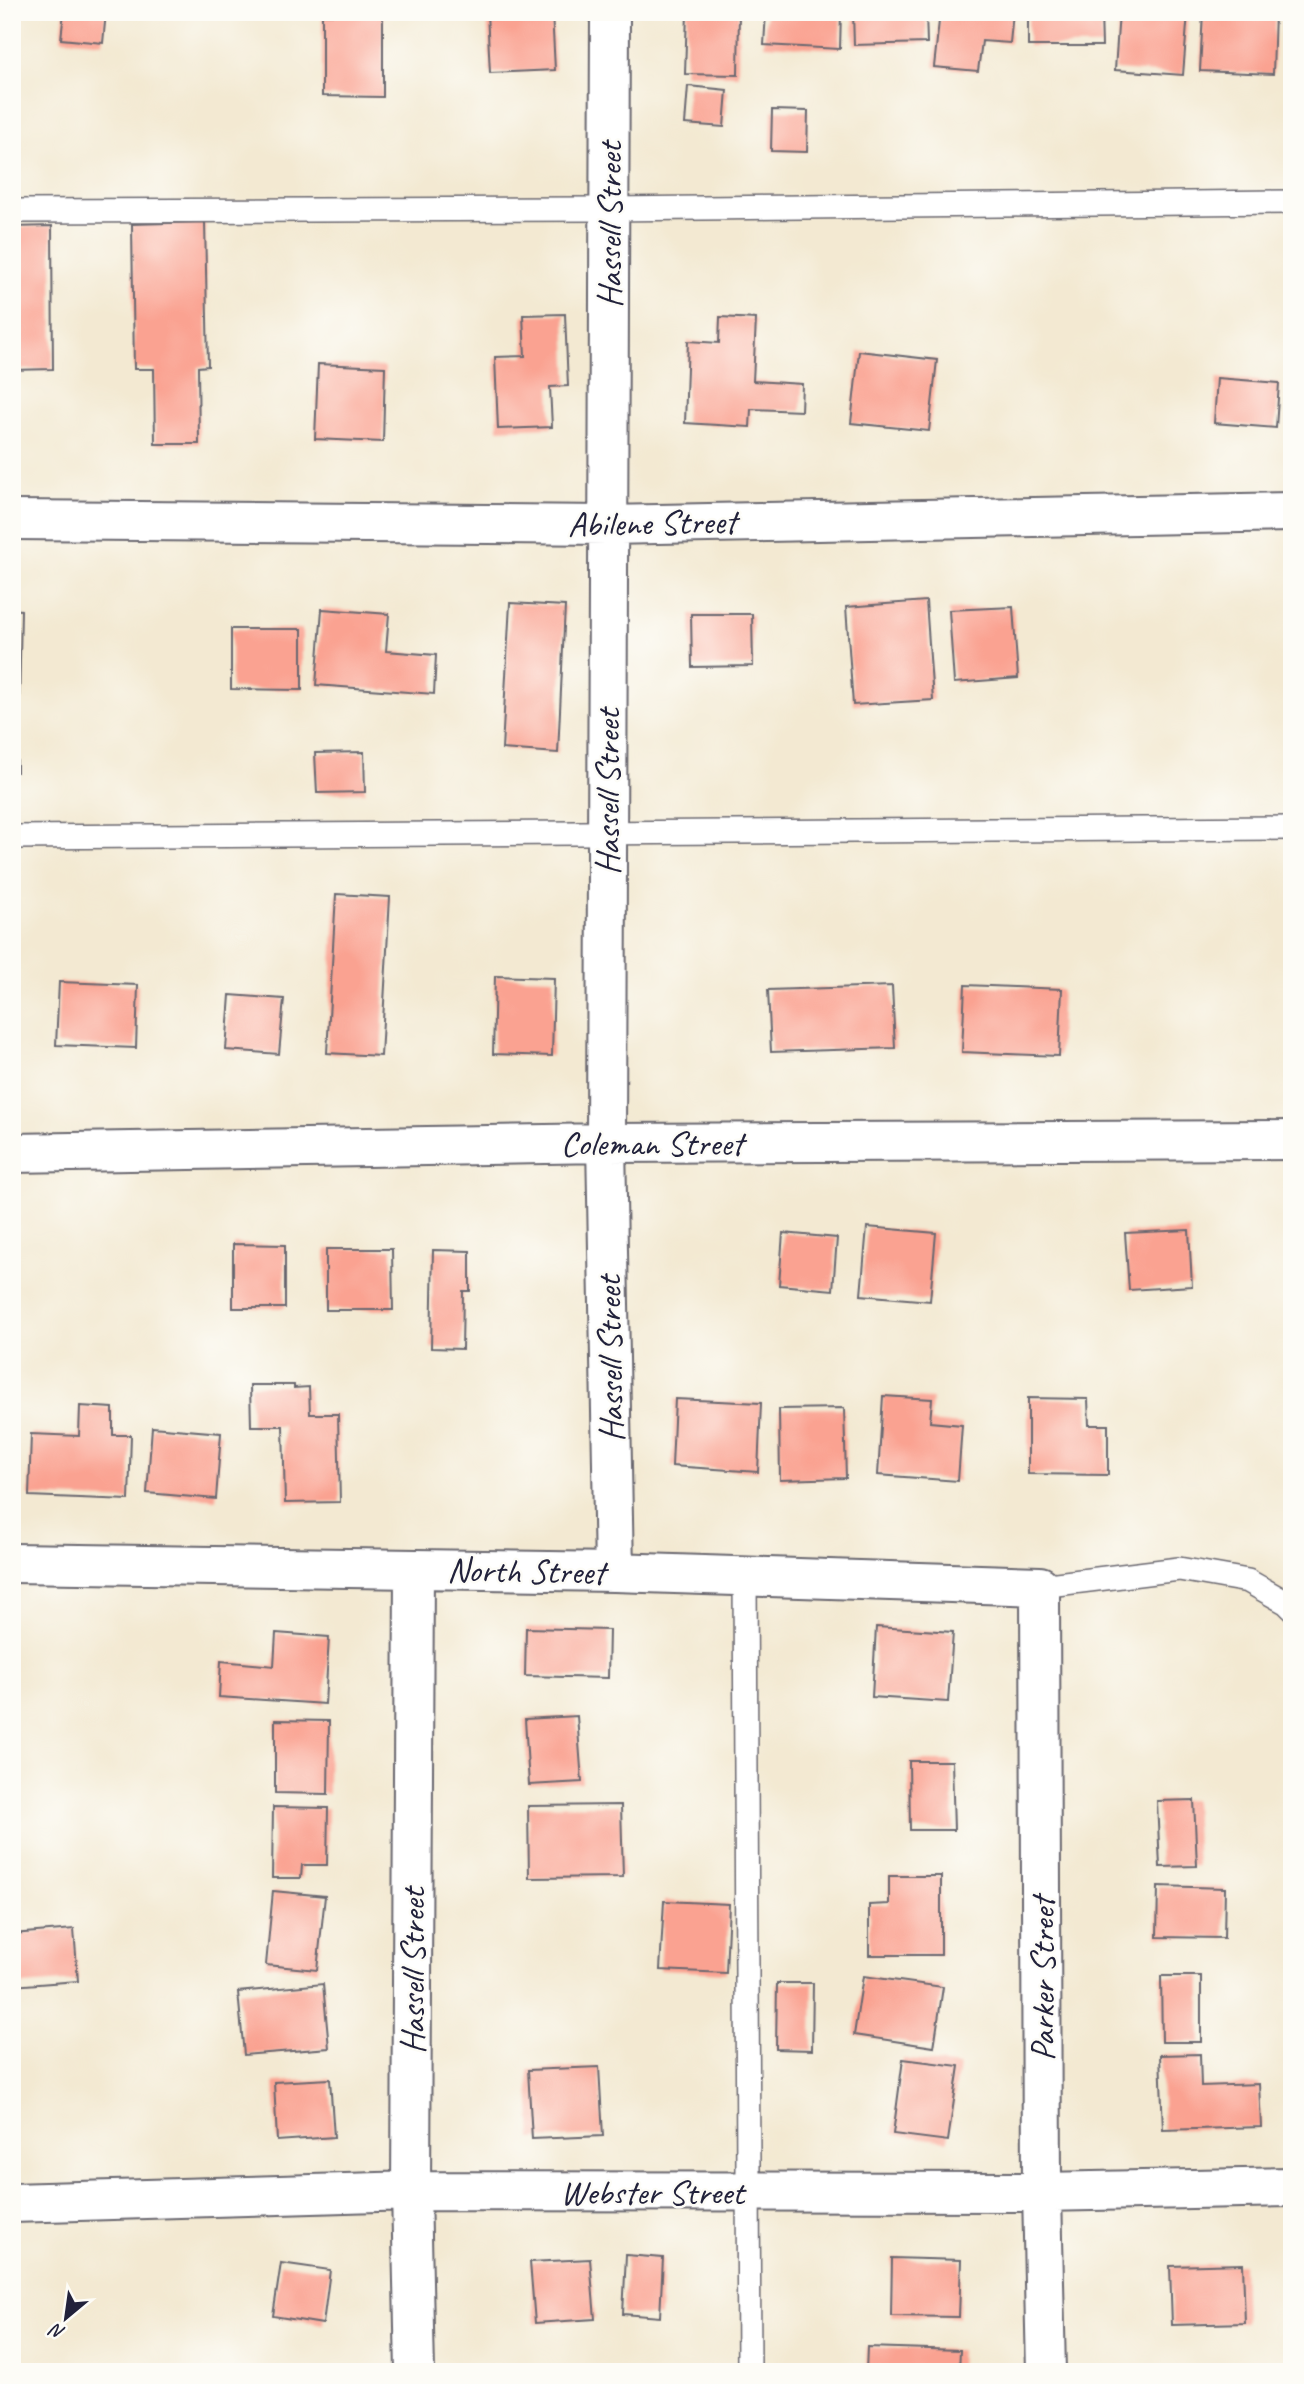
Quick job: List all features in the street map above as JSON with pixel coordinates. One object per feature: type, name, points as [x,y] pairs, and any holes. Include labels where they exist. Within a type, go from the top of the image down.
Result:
[{"type":"street","name":"Hassell Street","points":[[610,12],[606,1143],[614,1572]]},
{"type":"street","name":"Abilene Street","points":[[12,520],[607,525],[1292,512]]},
{"type":"street","name":"Coleman Street","points":[[12,1153],[606,1143],[1292,1140]]},
{"type":"street","name":"North Street","points":[[12,1563],[614,1572],[1040,1586]]},
{"type":"street","name":"Hassell Street","points":[[414,1569],[411,2191],[415,2372]]},
{"type":"street","name":"Parker Street","points":[[1040,1586],[1042,2192],[1046,2372]]},
{"type":"street","name":"Webster Street","points":[[12,2203],[411,2191],[1042,2192],[1292,2187]]},
{"type":"lane","points":[[12,211],[609,209],[1292,202]]},
{"type":"lane","points":[[12,837],[1292,828]]},
{"type":"lane","points":[[1040,1586],[1180,1569],[1248,1581],[1287,1602],[1292,1608]]},
{"type":"lane","points":[[745,1576],[749,2372]]},
{"type":"building","points":[[64,12],[106,12],[103,43],[61,39]]},
{"type":"building","points":[[355,12],[383,12],[383,97],[322,96],[322,14],[355,15]]},
{"type":"building","points":[[487,12],[552,12],[555,70],[490,73]]},
{"type":"building","points":[[687,12],[739,12],[738,75],[685,74]]},
{"type":"building","points":[[766,12],[841,12],[840,49],[764,45]]},
{"type":"building","points":[[853,12],[926,12],[927,43],[854,45]]},
{"type":"building","points":[[940,12],[1013,12],[1010,43],[982,41],[978,71],[934,67]]},
{"type":"building","points":[[1028,12],[1101,12],[1102,46],[1028,46]]},
{"type":"building","points":[[1119,12],[1188,12],[1183,75],[1115,70]]},
{"type":"building","points":[[1203,12],[1275,12],[1273,74],[1200,71]]},
{"type":"building","points":[[688,86],[727,90],[724,127],[685,124]]},
{"type":"building","points":[[772,110],[808,111],[807,152],[771,151]]},
{"type":"building","points":[[205,222],[208,366],[198,367],[199,444],[155,444],[154,369],[134,369],[132,224]]},
{"type":"building","points":[[52,226],[53,369],[12,370],[12,227]]},
{"type":"building","points":[[565,314],[568,386],[550,387],[552,427],[498,429],[495,357],[525,356],[523,315]]},
{"type":"building","points":[[720,317],[756,319],[753,381],[802,384],[801,411],[751,409],[750,427],[685,423],[688,341],[719,343]]},
{"type":"building","points":[[859,351],[937,360],[929,431],[851,423]]},
{"type":"building","points":[[318,364],[385,367],[383,442],[315,439]]},
{"type":"building","points":[[1217,378],[1279,383],[1276,428],[1214,423]]},
{"type":"building","points":[[926,601],[933,700],[853,705],[846,607]]},
{"type":"building","points":[[510,603],[565,606],[558,753],[502,749]]},
{"type":"building","points":[[1013,607],[1018,678],[954,683],[949,610]]},
{"type":"building","points":[[12,609],[21,610],[19,711],[12,711]]},
{"type":"building","points":[[322,609],[389,614],[386,651],[436,655],[434,694],[316,685]]},
{"type":"building","points":[[691,614],[752,614],[753,666],[692,667]]},
{"type":"building","points":[[231,629],[302,629],[302,690],[231,689]]},
{"type":"building","points":[[12,733],[17,733],[17,772],[12,772]]},
{"type":"building","points":[[364,752],[365,792],[317,793],[315,753]]},
{"type":"building","points":[[336,894],[390,897],[381,1056],[327,1053]]},
{"type":"building","points":[[495,976],[554,978],[552,1056],[493,1054]]},
{"type":"building","points":[[59,982],[138,985],[136,1048],[56,1045]]},
{"type":"building","points":[[965,985],[1062,989],[1059,1056],[962,1052]]},
{"type":"building","points":[[892,986],[895,1048],[771,1052],[768,990]]},
{"type":"building","points":[[230,995],[284,999],[279,1054],[226,1050]]},
{"type":"building","points":[[867,1227],[936,1233],[930,1301],[861,1295]]},
{"type":"building","points":[[1189,1230],[1192,1286],[1129,1290],[1125,1233]]},
{"type":"building","points":[[783,1233],[837,1238],[833,1290],[779,1285]]},
{"type":"building","points":[[233,1244],[285,1245],[285,1308],[233,1308]]},
{"type":"building","points":[[326,1249],[392,1249],[393,1310],[326,1310]]},
{"type":"building","points":[[433,1250],[470,1251],[470,1291],[463,1291],[462,1349],[431,1348]]},
{"type":"building","points":[[250,1385],[309,1387],[310,1414],[338,1414],[340,1502],[285,1503],[283,1426],[251,1426]]},
{"type":"building","points":[[883,1396],[932,1399],[930,1422],[962,1425],[958,1481],[878,1475]]},
{"type":"building","points":[[1028,1398],[1088,1399],[1089,1425],[1108,1425],[1108,1475],[1028,1474]]},
{"type":"building","points":[[675,1399],[761,1403],[758,1472],[672,1466]]},
{"type":"building","points":[[80,1406],[113,1408],[113,1435],[131,1435],[129,1500],[29,1496],[31,1434],[79,1436]]},
{"type":"building","points":[[844,1408],[846,1478],[780,1480],[779,1409]]},
{"type":"building","points":[[152,1427],[221,1433],[216,1499],[147,1493]]},
{"type":"building","points":[[876,1627],[953,1632],[948,1702],[872,1697]]},
{"type":"building","points":[[526,1628],[609,1630],[608,1678],[525,1676]]},
{"type":"building","points":[[276,1633],[329,1637],[325,1704],[219,1697],[221,1661],[274,1666]]},
{"type":"building","points":[[577,1716],[582,1782],[529,1785],[525,1719]]},
{"type":"building","points":[[275,1720],[329,1721],[328,1794],[275,1793]]},
{"type":"building","points":[[909,1761],[952,1761],[954,1830],[910,1830]]},
{"type":"building","points":[[1194,1800],[1197,1866],[1160,1867],[1157,1801]]},
{"type":"building","points":[[621,1805],[623,1877],[529,1878],[528,1806]]},
{"type":"building","points":[[273,1807],[328,1808],[327,1865],[302,1865],[301,1878],[272,1878]]},
{"type":"building","points":[[889,1876],[941,1876],[941,1955],[869,1955],[869,1905],[889,1904]]},
{"type":"building","points":[[1158,1886],[1225,1888],[1224,1938],[1157,1937]]},
{"type":"building","points":[[273,1891],[325,1896],[317,1970],[266,1965]]},
{"type":"building","points":[[664,1901],[729,1904],[726,1973],[660,1970]]},
{"type":"building","points":[[74,1929],[78,1981],[12,1986],[12,1934]]},
{"type":"building","points":[[863,1976],[943,1987],[934,2047],[854,2035]]},
{"type":"building","points":[[1161,1976],[1201,1976],[1201,2042],[1162,2042]]},
{"type":"building","points":[[777,1983],[813,1983],[812,2050],[776,2049]]},
{"type":"building","points":[[323,1984],[329,2048],[244,2055],[238,1992]]},
{"type":"building","points":[[1200,2054],[1201,2086],[1259,2084],[1261,2127],[1163,2130],[1160,2055]]},
{"type":"building","points":[[903,2059],[959,2066],[948,2141],[893,2134]]},
{"type":"building","points":[[599,2067],[603,2136],[532,2139],[528,2070]]},
{"type":"building","points":[[330,2079],[334,2137],[277,2141],[274,2082]]},
{"type":"building","points":[[626,2255],[663,2258],[660,2317],[623,2314]]},
{"type":"building","points":[[892,2258],[961,2260],[959,2317],[891,2316]]},
{"type":"building","points":[[590,2259],[595,2319],[535,2323],[530,2262]]},
{"type":"building","points":[[281,2263],[330,2270],[323,2324],[273,2316]]},
{"type":"building","points":[[1243,2264],[1245,2323],[1172,2325],[1170,2266]]},
{"type":"building","points":[[867,2347],[960,2350],[959,2372],[866,2372]]}]
